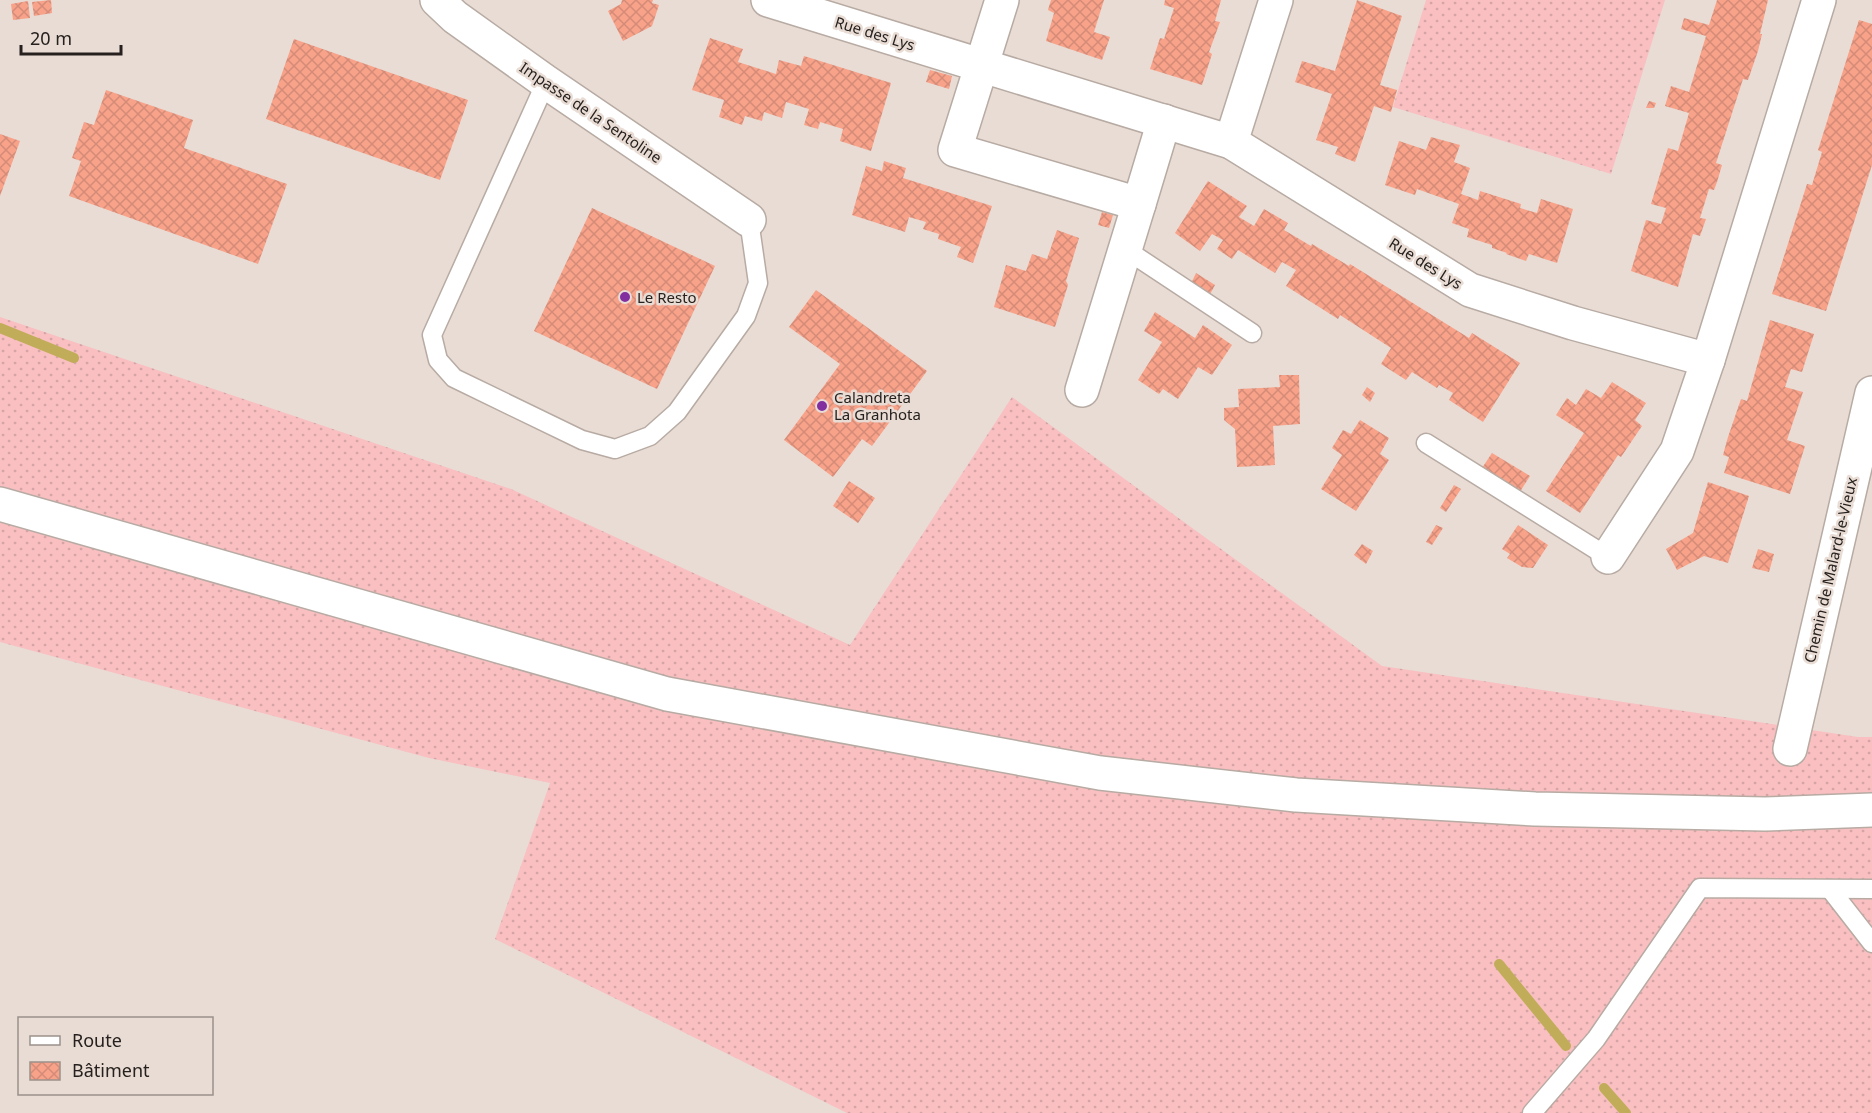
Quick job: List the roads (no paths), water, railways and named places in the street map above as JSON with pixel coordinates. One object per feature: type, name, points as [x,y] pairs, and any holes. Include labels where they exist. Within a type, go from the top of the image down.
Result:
[{"type":"street","name":"Impasse de la Sentoline","points":[[437,0],[455,17],[546,82],[749,220]]},
{"type":"street","name":"Rue des Lys","points":[[768,0],[1231,142],[1470,290],[1574,323],[1708,360]]},
{"type":"street","points":[[1002,0],[955,150],[1139,204]]},
{"type":"street","points":[[1231,142],[1276,0]]},
{"type":"street","points":[[1608,557],[1677,451],[1708,360],[1819,0]]},
{"type":"street","points":[[1082,390],[1164,121]]},
{"type":"street","name":"Chemin de Malard-le-Vieux","points":[[1790,748],[1872,393]]},
{"type":"street","points":[[0,504],[667,694],[1100,773],[1296,795],[1535,809],[1765,814],[1872,810]]},
{"type":"lane","points":[[546,82],[432,335],[438,360],[454,378],[582,440],[615,449],[650,436],[677,412],[746,316],[758,283],[749,220]]},
{"type":"lane","points":[[1125,249],[1252,333]]},
{"type":"lane","points":[[1426,443],[1608,557]]},
{"type":"lane","points":[[1532,1113],[1596,1039],[1700,888],[1872,888]]},
{"type":"lane","points":[[1830,889],[1872,944]]},
{"type":"waterway","points":[[0,328],[74,358]]},
{"type":"waterway","points":[[1499,964],[1566,1046]]},
{"type":"waterway","points":[[1604,1088],[1626,1113]]},
{"type":"place","name":"Le Resto","points":[[625,297]]},
{"type":"place","name":"Calandreta La Granhota","points":[[822,406]]}]
